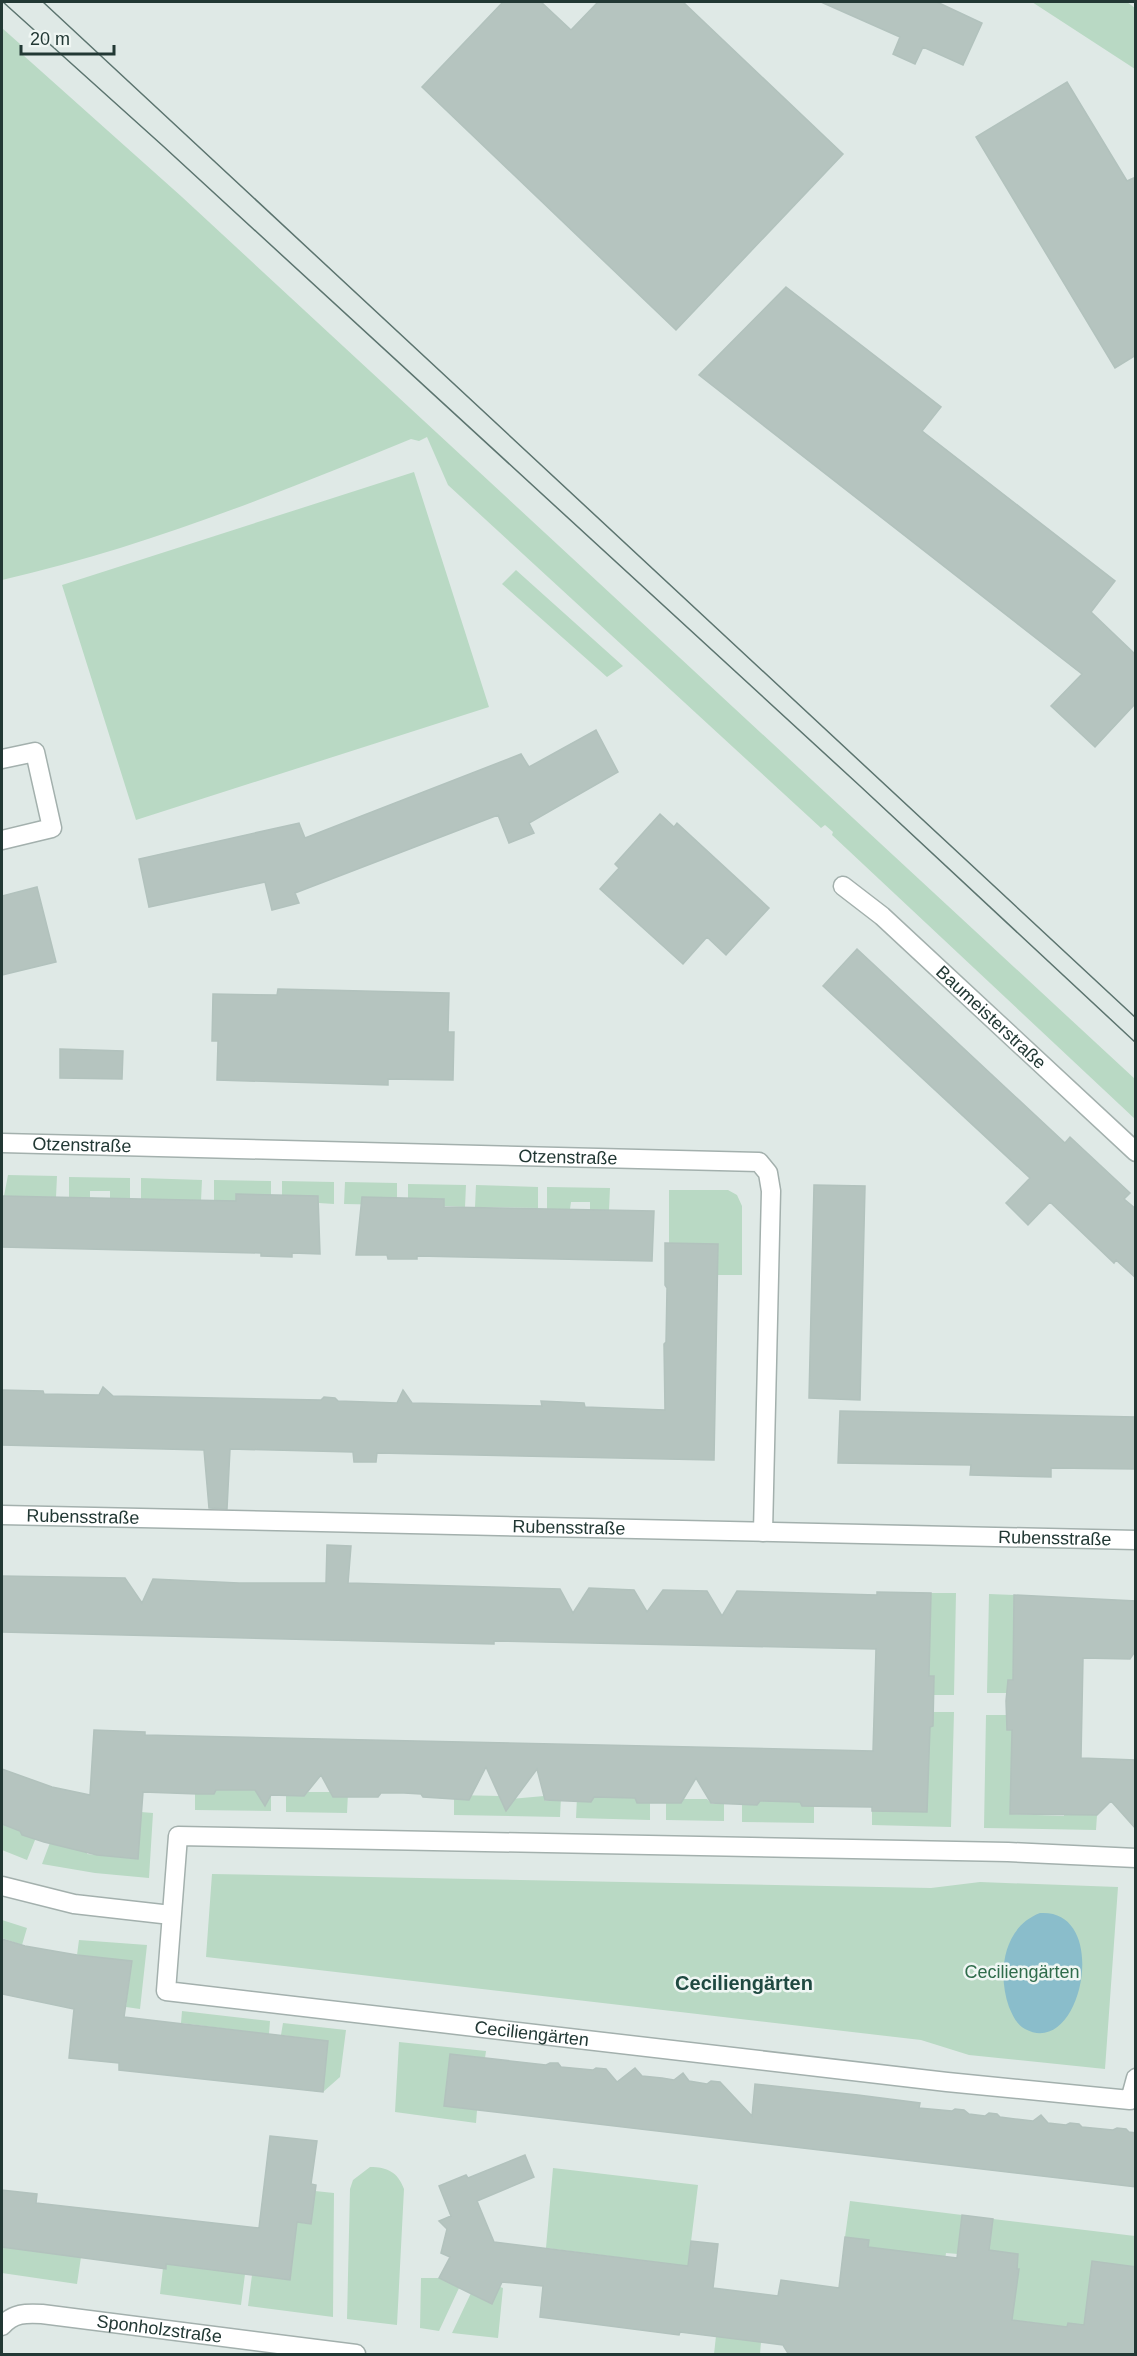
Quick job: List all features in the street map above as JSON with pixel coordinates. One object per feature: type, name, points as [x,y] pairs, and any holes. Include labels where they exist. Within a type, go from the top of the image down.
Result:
[{"type":"street","points":[[2,759],[35,752],[52,828],[2,840]]},
{"type":"street","name":"Baumeisterstraße","points":[[843,886],[882,916],[1136,1152]]},
{"type":"street","name":"Otzenstraße","points":[[2,1143],[759,1162],[768,1173],[771,1191],[763,1532]]},
{"type":"street","name":"Rubensstraße","points":[[2,1515],[1136,1540]]},
{"type":"street","name":"Ceciliengärten","points":[[1136,1858],[997,1851],[178,1836],[166,1991],[946,2082],[1130,2100],[1136,2078]]},
{"type":"street","points":[[2,1886],[74,1904],[171,1915]]},
{"type":"street","name":"Sponholzstraße","points":[[2,2326],[12,2316],[42,2314],[356,2355]]},
{"type":"green space","points":[[1032,2],[1127,2],[1135,8],[1135,69]]},
{"type":"green space","points":[[2,28],[20,44],[23,55],[182,197],[1135,1079],[1135,1119],[832,835],[833,832],[825,825],[821,828],[448,485],[427,437],[419,441],[411,439],[310,480],[158,536],[2,580]]},
{"type":"green space","points":[[414,472],[489,707],[136,820],[62,585]]},
{"type":"green space","points":[[516,570],[623,666],[607,677],[502,584]]},
{"type":"green space","points":[[8,1175],[57,1176],[56,1197],[4,1196]]},
{"type":"green space","points":[[69,1177],[130,1178],[130,1199],[110,1199],[110,1191],[90,1191],[90,1198],[69,1198]]},
{"type":"green space","points":[[141,1178],[202,1180],[201,1201],[141,1199]]},
{"type":"green space","points":[[214,1180],[271,1181],[271,1202],[254,1194],[236,1194],[236,1201],[214,1201]]},
{"type":"green space","points":[[282,1181],[334,1182],[334,1204],[319,1203],[318,1196],[299,1196],[282,1203]]},
{"type":"green space","points":[[345,1182],[397,1183],[397,1205],[344,1204]]},
{"type":"green space","points":[[408,1184],[466,1185],[465,1207],[444,1206],[444,1199],[425,1198],[408,1205]]},
{"type":"green space","points":[[476,1185],[538,1187],[538,1208],[475,1207]]},
{"type":"green space","points":[[547,1187],[610,1188],[609,1210],[590,1210],[590,1202],[571,1202],[570,1209],[547,1209]]},
{"type":"green space","points":[[669,1190],[728,1190],[737,1195],[742,1206],[742,1275],[718,1275],[718,1244],[669,1243]]},
{"type":"green space","points":[[931,1593],[956,1593],[954,1695],[933,1695],[934,1676],[929,1676]]},
{"type":"green space","points":[[989,1594],[1014,1595],[1013,1680],[1008,1693],[987,1693]]},
{"type":"green space","points":[[933,1712],[954,1712],[951,1827],[872,1825],[872,1811],[930,1727]]},
{"type":"green space","points":[[986,1715],[1007,1715],[1007,1730],[1012,1730],[1010,1814],[1064,1816],[1064,1810],[1097,1815],[1096,1830],[984,1828]]},
{"type":"green space","points":[[195,1789],[255,1790],[258,1795],[271,1796],[271,1811],[195,1810]]},
{"type":"green space","points":[[286,1792],[292,1796],[304,1796],[308,1792],[330,1792],[333,1797],[345,1797],[348,1793],[347,1813],[286,1812]]},
{"type":"green space","points":[[454,1795],[499,1796],[501,1800],[544,1796],[545,1801],[558,1801],[561,1797],[560,1817],[454,1815]]},
{"type":"green space","points":[[577,1797],[635,1798],[637,1803],[647,1803],[650,1798],[650,1820],[576,1818]]},
{"type":"green space","points":[[666,1798],[670,1803],[680,1803],[683,1799],[707,1799],[712,1804],[724,1804],[724,1821],[666,1820]]},
{"type":"green space","points":[[742,1800],[746,1805],[757,1805],[760,1801],[800,1802],[814,1806],[814,1823],[742,1822]]},
{"type":"green space","points":[[141,1812],[153,1813],[149,1878],[95,1873],[42,1864],[51,1840],[87,1847],[87,1854],[137,1859]]},
{"type":"green space","points":[[2,1824],[20,1831],[22,1835],[33,1838],[37,1835],[27,1860],[2,1850]]},
{"type":"green space","name":"Ceciliengärten","points":[[212,1874],[931,1888],[980,1882],[1118,1887],[1105,2069],[969,2055],[921,2040],[206,1957]]},
{"type":"green space","points":[[2,1920],[27,1928],[22,1945],[2,1938]]},
{"type":"green space","points":[[79,1940],[147,1945],[140,2009],[126,2007],[131,1961],[77,1955]]},
{"type":"green space","points":[[182,2011],[270,2021],[269,2034],[181,2023]]},
{"type":"green space","points":[[283,2023],[346,2030],[340,2077],[323,2092],[328,2041],[281,2035]]},
{"type":"green space","points":[[399,2042],[486,2051],[485,2058],[450,2054],[444,2106],[477,2110],[476,2123],[395,2112]]},
{"type":"green space","points":[[370,2167],[382,2168],[391,2172],[399,2178],[404,2189],[397,2325],[347,2319],[350,2189],[353,2180]]},
{"type":"green space","points":[[553,2168],[698,2185],[688,2266],[546,2248]]},
{"type":"green space","points":[[315,2191],[334,2193],[333,2317],[248,2306],[252,2275],[290,2280],[295,2237],[294,2222],[311,2224]]},
{"type":"green space","points":[[850,2201],[962,2215],[958,2254],[946,2253],[942,2283],[862,2295],[869,2240],[845,2237]]},
{"type":"green space","points":[[993,2219],[1135,2236],[1135,2267],[1092,2261],[1102,2331],[1068,2323],[1067,2327],[998,2318],[1018,2269],[1018,2254],[989,2250]]},
{"type":"green space","points":[[2,2247],[81,2257],[77,2284],[2,2273]]},
{"type":"green space","points":[[166,2264],[245,2274],[241,2305],[160,2294],[163,2268],[166,2268]]},
{"type":"green space","points":[[421,2278],[439,2278],[459,2288],[439,2331],[420,2328]]},
{"type":"green space","points":[[500,2287],[503,2288],[498,2338],[452,2333],[471,2293],[492,2303]]},
{"type":"green space","points":[[716,2336],[761,2342],[760,2354],[714,2354]]},
{"type":"water","points":[[1040,1913],[1062,1918],[1076,1933],[1082,1956],[1081,1981],[1074,2005],[1062,2023],[1045,2033],[1025,2029],[1013,2017],[1005,1994],[1004,1980],[1006,1952],[1011,1940],[1018,1929]]},
{"type":"building","points":[[503,2],[541,2],[571,30],[598,2],[683,2],[843,154],[676,330],[422,87]]},
{"type":"building","points":[[821,2],[937,2],[982,23],[963,65],[923,47],[915,64],[893,54],[900,37]]},
{"type":"building","points":[[1067,82],[1127,181],[1136,177],[1136,355],[1115,368],[976,137]]},
{"type":"building","points":[[786,287],[941,407],[922,431],[1115,581],[1091,612],[1136,655],[1136,703],[1095,747],[1051,706],[1082,674],[699,375]]},
{"type":"building","points":[[596,730],[618,772],[529,823],[534,833],[509,843],[498,815],[295,893],[299,903],[272,910],[265,882],[149,907],[139,859],[299,823],[305,838],[521,754],[529,767]]},
{"type":"building","points":[[660,814],[674,827],[677,823],[769,908],[726,955],[707,937],[683,964],[600,889],[619,868],[615,864]]},
{"type":"building","points":[[37,887],[56,962],[2,975],[2,896]]},
{"type":"building","points":[[857,949],[1065,1143],[1070,1137],[1130,1193],[1124,1199],[1136,1209],[1136,1278],[1116,1260],[1114,1263],[1050,1202],[1028,1225],[1006,1203],[1030,1178],[823,986]]},
{"type":"building","points":[[278,989],[449,993],[448,1032],[454,1032],[453,1080],[388,1079],[388,1085],[217,1080],[218,1041],[212,1041],[213,994],[277,995]]},
{"type":"building","points":[[60,1049],[123,1051],[122,1079],[60,1078]]},
{"type":"building","points":[[814,1185],[865,1186],[860,1400],[809,1398]]},
{"type":"building","points":[[236,1194],[318,1196],[320,1254],[292,1253],[292,1257],[261,1256],[261,1253],[2,1247],[2,1196],[236,1201]]},
{"type":"building","points":[[362,1197],[444,1199],[444,1207],[654,1211],[652,1261],[417,1256],[417,1259],[388,1259],[387,1255],[356,1255]]},
{"type":"building","points":[[665,1243],[718,1244],[714,1460],[377,1453],[376,1462],[354,1462],[353,1452],[230,1449],[227,1509],[209,1508],[204,1450],[2,1445],[2,1390],[43,1391],[44,1394],[99,1395],[103,1387],[113,1396],[321,1400],[324,1397],[335,1398],[338,1401],[397,1403],[403,1390],[412,1403],[542,1406],[541,1401],[584,1403],[585,1407],[665,1410],[664,1344],[666,1342],[667,1288],[665,1285]]},
{"type":"building","points":[[840,1411],[1136,1417],[1136,1469],[1051,1468],[1051,1477],[970,1475],[971,1465],[838,1463]]},
{"type":"building","points":[[327,1545],[351,1546],[348,1583],[560,1589],[573,1613],[589,1588],[634,1590],[647,1612],[663,1590],[707,1591],[722,1616],[737,1591],[877,1595],[877,1592],[931,1593],[929,1676],[934,1676],[927,1812],[872,1811],[872,1807],[802,1806],[800,1802],[760,1801],[757,1805],[711,1803],[696,1778],[681,1803],[637,1803],[635,1798],[594,1797],[591,1802],[545,1800],[537,1769],[506,1811],[486,1767],[469,1800],[423,1797],[421,1794],[404,1793],[381,1793],[378,1797],[333,1797],[321,1775],[304,1796],[271,1795],[265,1806],[255,1790],[216,1790],[214,1794],[143,1792],[138,1859],[97,1855],[44,1842],[22,1835],[20,1831],[2,1824],[2,1769],[52,1787],[90,1795],[94,1730],[145,1732],[145,1735],[873,1751],[876,1649],[494,1641],[494,1644],[2,1632],[2,1576],[125,1578],[142,1603],[153,1579],[239,1583],[326,1583]]},
{"type":"building","points":[[1014,1595],[1136,1601],[1136,1650],[1130,1659],[1083,1658],[1081,1758],[1136,1760],[1136,1829],[1111,1801],[1097,1815],[1010,1814],[1012,1730],[1007,1730],[1006,1701],[1008,1680],[1013,1680]]},
{"type":"building","points":[[2,1939],[25,1946],[77,1955],[132,1961],[124,2017],[328,2041],[323,2092],[119,2070],[119,2063],[69,2058],[74,2009],[2,1994]]},
{"type":"building","points":[[450,2054],[546,2065],[558,2063],[561,2067],[606,2069],[617,2082],[635,2068],[642,2076],[674,2080],[683,2073],[689,2081],[707,2084],[711,2081],[720,2082],[752,2116],[755,2084],[920,2103],[919,2108],[964,2110],[969,2114],[985,2116],[989,2113],[1000,2117],[1033,2121],[1041,2115],[1048,2123],[1066,2125],[1070,2123],[1079,2124],[1082,2127],[1113,2130],[1126,2129],[1136,2133],[1136,2187],[444,2106]]},
{"type":"building","points":[[270,2136],[317,2141],[311,2184],[316,2185],[311,2224],[297,2222],[290,2280],[166,2264],[166,2269],[2,2247],[2,2190],[37,2194],[36,2203],[259,2228]]},
{"type":"building","points":[[525,2155],[534,2177],[477,2201],[494,2242],[688,2266],[691,2241],[718,2244],[713,2288],[778,2296],[781,2280],[839,2288],[845,2237],[869,2240],[868,2247],[957,2258],[962,2215],[993,2219],[989,2250],[1018,2254],[1017,2269],[1019,2269],[1012,2320],[1067,2327],[1068,2323],[1084,2325],[1092,2261],[1136,2267],[1136,2355],[789,2355],[783,2345],[680,2332],[679,2335],[540,2317],[543,2286],[502,2282],[492,2304],[439,2278],[450,2257],[441,2253],[447,2229],[439,2221],[451,2216],[439,2186],[466,2175],[468,2178]]},
{"type":"tram line","points":[[3,2],[860,786],[1136,1043]]},
{"type":"tram line","points":[[43,2],[1136,1018]]},
{"type":"district","name":"Ceciliengärten","points":[[744,1983]]}]
